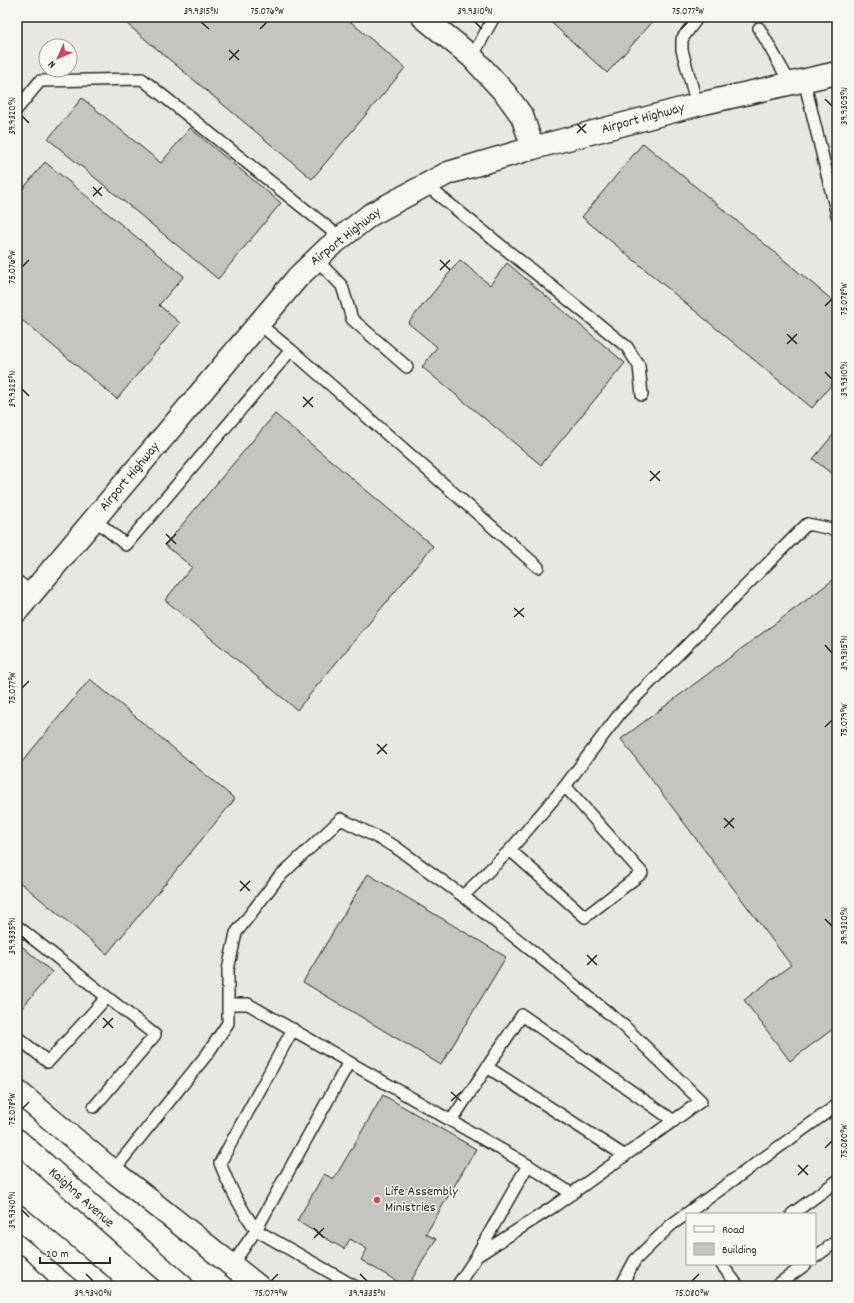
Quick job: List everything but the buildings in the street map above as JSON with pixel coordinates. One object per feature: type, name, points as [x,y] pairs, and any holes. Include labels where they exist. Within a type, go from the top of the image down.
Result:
[{"type":"main road","points":[[423,17],[472,57],[506,94],[522,116],[533,148]]},
{"type":"main road","name":"Airport Highway","points":[[17,611],[25,587],[94,519],[298,277],[328,248],[370,214],[448,173],[533,148],[697,105],[837,73]]},
{"type":"main road","points":[[17,1091],[258,1286]]},
{"type":"main road","name":"Kaighns Avenue","points":[[17,1140],[182,1286]]},
{"type":"main road","points":[[17,1216],[101,1286]]},
{"type":"main road","points":[[17,1266],[37,1286]]},
{"type":"lane","points":[[472,57],[494,17]]},
{"type":"lane","points":[[697,105],[682,50],[682,39],[698,17]]},
{"type":"lane","points":[[759,28],[797,82],[837,215]]},
{"type":"lane","points":[[17,109],[40,81],[142,79],[341,238]]},
{"type":"lane","points":[[426,185],[627,347],[639,366],[642,395]]},
{"type":"lane","points":[[316,259],[342,286],[352,319],[407,367]]},
{"type":"lane","points":[[258,324],[291,350],[538,567]]},
{"type":"lane","points":[[94,519],[126,545],[291,350]]},
{"type":"lane","points":[[463,896],[510,850],[564,786],[620,712],[807,524],[837,530]]},
{"type":"lane","points":[[510,850],[585,917],[642,873],[564,786]]},
{"type":"lane","points":[[113,1170],[208,1053],[228,1024],[228,970],[236,933],[278,878],[341,819],[394,846],[463,896],[624,1026],[701,1101],[554,1207],[476,1256]]},
{"type":"lane","points":[[17,926],[155,1035],[94,1107]]},
{"type":"lane","points":[[17,1037],[48,1062],[107,997]]},
{"type":"lane","points":[[228,1004],[248,1004],[528,1165],[572,1194]]},
{"type":"lane","points":[[451,1121],[522,1015],[674,1121]]},
{"type":"lane","points":[[293,1029],[220,1163],[227,1183],[242,1210],[256,1230],[354,1286]]},
{"type":"lane","points":[[232,1265],[256,1230],[350,1062]]},
{"type":"lane","points":[[487,1067],[625,1156]]},
{"type":"lane","points":[[689,1213],[837,1105]]},
{"type":"lane","points":[[457,1286],[476,1256],[528,1165]]},
{"type":"lane","points":[[793,1213],[837,1181]]},
{"type":"lane","points":[[621,1286],[635,1260],[671,1226],[686,1215]]},
{"type":"lane","points":[[816,1256],[837,1241]]},
{"type":"lane","points":[[723,1265],[738,1286]]},
{"type":"lane","points":[[776,1286],[805,1265]]},
{"type":"shaded area","points":[[17,17],[837,17],[837,1286],[258,1286],[17,1091]]},
{"type":"place","name":"Life Assembly Ministries","points":[[377,1200]]}]
